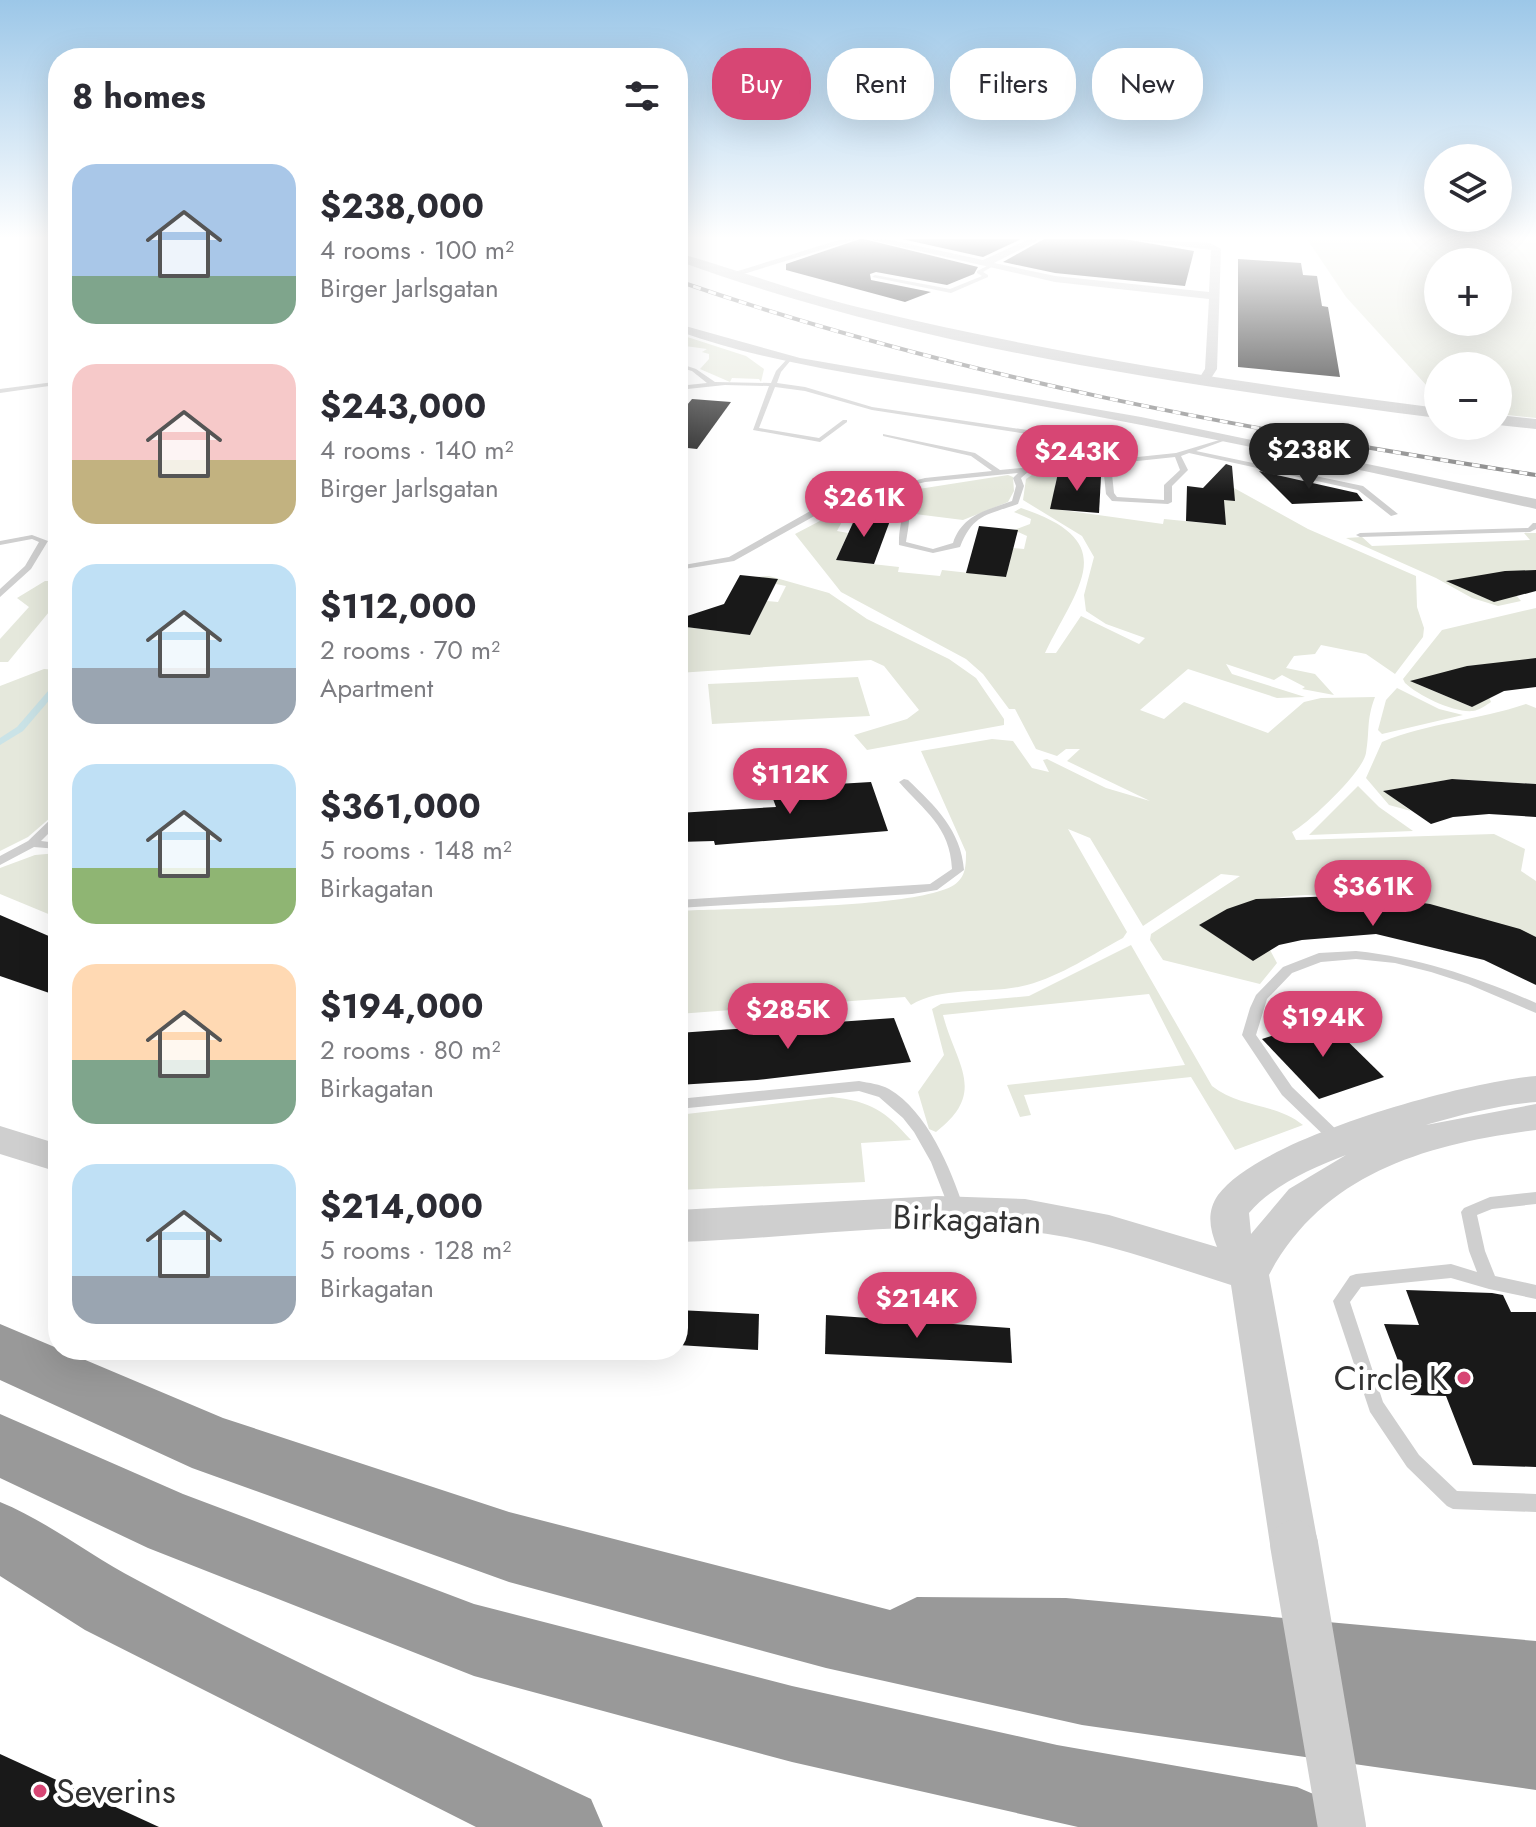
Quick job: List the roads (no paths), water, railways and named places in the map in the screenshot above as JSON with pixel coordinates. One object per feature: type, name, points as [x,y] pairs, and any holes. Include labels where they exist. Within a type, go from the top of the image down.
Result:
[{"type":"highway","points":[[0,1351],[215,1446],[494,1542],[826,1632],[1082,1688],[1536,1751]]},
{"type":"highway","points":[[0,1445],[172,1524],[474,1640],[807,1728],[1057,1784],[1297,1827]]},
{"type":"highway","points":[[0,1536],[110,1605],[385,1743],[563,1827]]},
{"type":"highway","points":[[826,1632],[1066,1634],[1536,1678]]},
{"type":"street","points":[[914,324],[1204,380],[1424,411]]},
{"type":"street","points":[[1204,380],[1211,369],[1212,324]]},
{"type":"street","points":[[688,331],[738,349],[788,360],[995,394],[1536,504]]},
{"type":"street","points":[[1512,421],[1536,424]]},
{"type":"street","points":[[1342,1827],[1249,1274],[1275,1227],[1352,1154],[1494,1092],[1536,1089]]},
{"type":"street","points":[[1352,1154],[1401,1147],[1503,1120],[1536,1117]]},
{"type":"street","points":[[0,1140],[48,1155]]},
{"type":"street","name":"Birkagatan","points":[[688,1225],[957,1212],[1029,1215],[1133,1239],[1249,1274]]},
{"type":"lane","points":[[788,360],[773,385],[755,429],[820,440],[845,421]]},
{"type":"lane","points":[[688,368],[713,384]]},
{"type":"lane","points":[[0,391],[48,385]]},
{"type":"lane","points":[[688,387],[773,385],[822,393],[876,409],[989,422],[1035,432],[1127,460]]},
{"type":"lane","points":[[885,435],[973,454],[998,472]]},
{"type":"lane","points":[[688,566],[731,559],[824,507],[925,480],[1177,455],[1224,439]]},
{"type":"lane","points":[[1192,452],[1360,488],[1394,514]]},
{"type":"lane","points":[[1095,464],[1108,474],[1110,494],[1115,499],[1168,502],[1168,485],[1184,470],[1177,455]]},
{"type":"lane","points":[[890,489],[904,504],[909,516],[902,543],[945,551],[957,545],[959,532],[967,521],[1015,502],[1020,486],[1017,478],[1026,470]]},
{"type":"lane","points":[[1360,535],[1530,530],[1536,525]]},
{"type":"lane","points":[[0,543],[32,537],[44,541],[28,567],[0,594]]},
{"type":"lane","points":[[688,903],[912,890],[947,880],[958,870],[958,858],[942,818],[904,782]]},
{"type":"lane","points":[[0,861],[32,843],[48,828]]},
{"type":"lane","points":[[32,843],[48,845]]},
{"type":"lane","points":[[1352,1154],[1287,1091],[1249,1035],[1261,995],[1283,973],[1319,959],[1371,956],[1432,966],[1536,1008]]},
{"type":"lane","points":[[688,1103],[859,1086],[884,1093],[908,1113],[932,1151],[950,1185],[957,1212]]},
{"type":"lane","points":[[1489,1282],[1477,1251],[1469,1212],[1490,1203],[1536,1198]]},
{"type":"lane","points":[[1536,1292],[1451,1271],[1356,1281],[1341,1301],[1376,1406],[1413,1461],[1453,1500],[1536,1503]]},
{"type":"waterway","points":[[0,742],[20,729],[48,697]]},
{"type":"railway","points":[[815,324],[889,346],[1102,397],[1318,439],[1536,475]]},
{"type":"place","name":"Circle K","points":[[1464,1378]]},
{"type":"place","name":"Severins","points":[[40,1791]]}]
